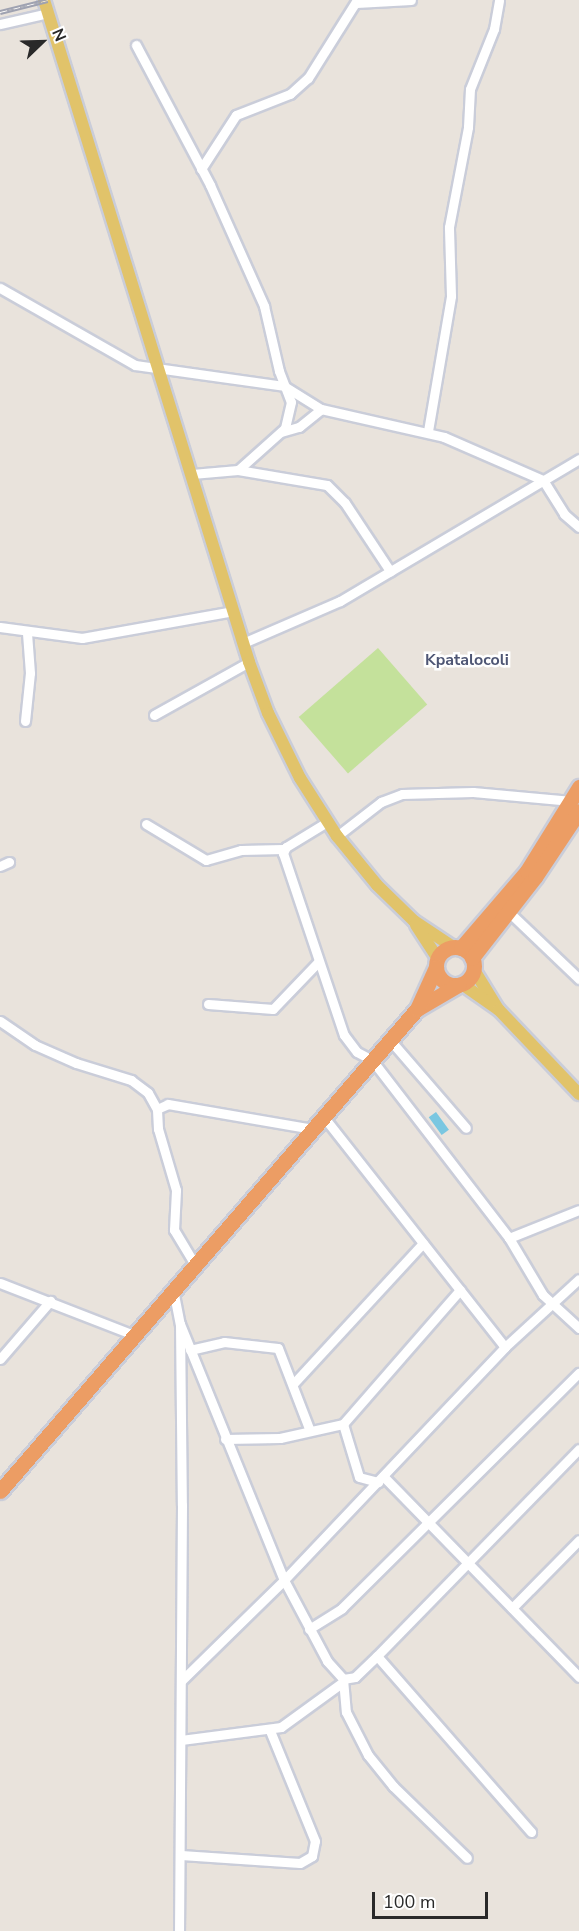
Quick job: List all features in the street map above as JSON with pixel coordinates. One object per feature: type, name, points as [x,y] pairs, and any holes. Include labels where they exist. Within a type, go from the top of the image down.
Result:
[{"type":"highway","points":[[437,963],[465,956],[509,912],[575,806],[579,787]]},
{"type":"highway","points":[[417,1009],[460,984],[465,956],[575,806]]},
{"type":"highway","points":[[437,963],[443,980],[460,984]]},
{"type":"highway","points":[[0,1491],[194,1263],[417,1009],[437,963]]},
{"type":"main road","points":[[44,0],[249,662],[285,750],[327,822],[377,885],[414,921],[465,956],[499,1011]]},
{"type":"main road","points":[[414,921],[437,963]]},
{"type":"main road","points":[[460,984],[499,1011],[579,1094]]},
{"type":"street","points":[[201,169],[236,116],[290,94],[308,78],[357,1],[411,0]]},
{"type":"street","points":[[428,431],[450,308],[449,227],[468,127],[470,89],[494,29],[499,0]]},
{"type":"street","points":[[0,24],[48,13]]},
{"type":"street","points":[[136,45],[201,169],[264,306],[291,410],[281,432],[238,470]]},
{"type":"street","points":[[0,288],[126,360],[160,371],[284,386],[321,409],[428,431],[543,480],[564,514],[579,527]]},
{"type":"street","points":[[281,432],[298,427],[321,409]]},
{"type":"street","points":[[243,643],[340,601],[579,459]]},
{"type":"street","points":[[192,474],[238,470],[327,485],[345,502],[390,571]]},
{"type":"street","points":[[0,627],[27,633],[82,638],[234,611]]},
{"type":"street","points":[[26,721],[30,673],[27,633]]},
{"type":"street","points":[[154,715],[249,662]]},
{"type":"street","points":[[337,836],[381,802],[402,794],[473,792],[575,806]]},
{"type":"street","points":[[146,824],[206,860],[241,850],[283,849],[327,822]]},
{"type":"street","points":[[283,849],[318,962],[344,1035],[357,1052],[372,1060],[509,1238],[535,1284],[579,1328]]},
{"type":"street","points":[[509,912],[579,979]]},
{"type":"street","points":[[207,1004],[273,1009],[318,962]]},
{"type":"street","points":[[0,1021],[35,1045],[76,1063],[131,1080],[148,1093],[157,1109],[158,1129],[176,1190],[174,1230],[194,1263]]},
{"type":"street","points":[[390,1040],[466,1128]]},
{"type":"street","points":[[157,1109],[168,1104],[313,1129]]},
{"type":"street","points":[[323,1116],[506,1347]]},
{"type":"street","points":[[509,1238],[579,1210]]},
{"type":"street","points":[[294,1383],[423,1243]]},
{"type":"street","points":[[181,1681],[284,1580],[506,1347],[579,1280]]},
{"type":"street","points":[[0,1283],[134,1335]]},
{"type":"street","points":[[173,1289],[180,1324],[284,1580],[309,1629],[343,1680],[346,1712],[368,1755],[393,1786],[467,1858]]},
{"type":"street","points":[[225,1439],[254,1440],[343,1424],[460,1290]]},
{"type":"street","points":[[0,1358],[50,1301]]},
{"type":"street","points":[[178,1931],[181,1856],[180,1324]]},
{"type":"street","points":[[190,1350],[224,1342],[278,1348],[294,1383],[310,1431]]},
{"type":"street","points":[[309,1629],[342,1608],[428,1519],[579,1373]]},
{"type":"street","points":[[343,1424],[359,1477],[380,1479],[428,1519],[579,1677]]},
{"type":"street","points":[[181,1740],[270,1731],[293,1721],[343,1680],[355,1677],[579,1449]]},
{"type":"street","points":[[512,1608],[579,1540]]},
{"type":"street","points":[[377,1656],[531,1832]]},
{"type":"street","points":[[181,1856],[300,1863],[312,1856],[315,1841],[270,1731]]},
{"type":"green space","points":[[378,648],[427,705],[348,773],[299,717]]},
{"type":"water","points":[[436,1112],[449,1130],[442,1135],[429,1117]]},
{"type":"railway","points":[[0,12],[48,0]]},
{"type":"district","name":"Kpatalocoli","points":[[467,660]]}]
